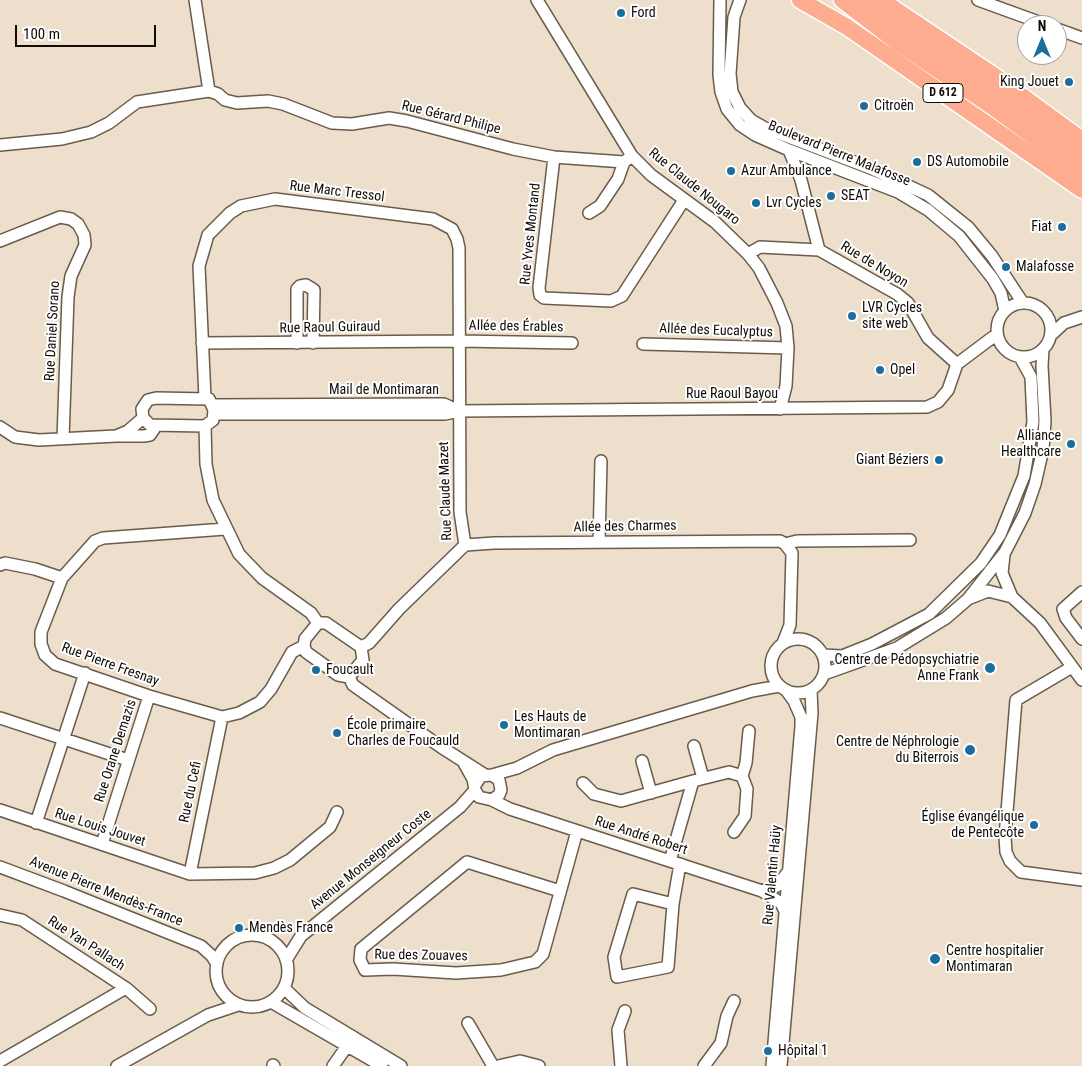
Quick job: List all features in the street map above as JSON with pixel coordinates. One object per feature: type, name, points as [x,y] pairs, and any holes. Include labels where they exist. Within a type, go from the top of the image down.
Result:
[{"type":"highway","name":"D 612","points":[[800,0],[847,27],[1082,190]]},
{"type":"highway","points":[[830,0],[861,24],[994,108]]},
{"type":"highway","name":"D 612","points":[[842,0],[891,38],[994,108],[1082,172]]},
{"type":"highway","name":"D 612","points":[[863,0],[908,34],[1060,138],[1082,156]]},
{"type":"highway","points":[[881,0],[996,77],[1082,140]]},
{"type":"street","points":[[0,145],[62,138],[91,132],[137,102],[209,91],[195,0]]},
{"type":"street","name":"Rue Claude Nougaro","points":[[537,0],[628,159],[715,222],[748,254],[777,302],[786,326],[788,348],[786,386],[780,409]]},
{"type":"street","name":"Boulevard Pierre Malafosse","points":[[720,0],[718,76],[727,109],[740,125],[755,135],[789,150],[814,158],[898,192],[928,210],[959,236],[994,279],[1001,293],[1005,311]]},
{"type":"street","name":"Boulevard Pierre Malafosse","points":[[740,0],[734,17],[730,74],[732,92],[740,108],[751,120],[765,128],[870,168],[928,195],[968,227],[992,256],[1023,303]]},
{"type":"street","points":[[978,0],[1019,15]]},
{"type":"street","points":[[1067,33],[1082,38]]},
{"type":"street","name":"Rue Gérard Philipe","points":[[209,91],[218,94],[225,100],[237,103],[268,102],[283,104],[332,123],[352,124],[389,118],[513,149],[554,157],[628,159]]},
{"type":"street","points":[[789,150],[801,180],[819,250]]},
{"type":"street","name":"Rue Yves Montand","points":[[554,157],[539,288],[540,296],[544,298],[611,301],[622,296],[684,200]]},
{"type":"street","points":[[801,180],[803,169],[814,158]]},
{"type":"street","points":[[589,213],[600,206],[618,179],[628,159]]},
{"type":"street","name":"Rue Marc Tressol","points":[[211,406],[202,343],[199,266],[208,235],[219,223],[241,206],[274,199],[433,219],[452,229],[458,238],[459,248],[459,411]]},
{"type":"street","name":"Rue Daniel Sorano","points":[[0,241],[60,217],[70,219],[78,224],[84,235],[86,245],[71,276],[68,297],[63,439]]},
{"type":"street","name":"Rue de Noyon","points":[[748,254],[760,247],[819,250],[897,294],[908,304],[928,338],[957,364]]},
{"type":"street","points":[[297,343],[297,290],[300,286],[306,285],[314,290],[313,343]]},
{"type":"street","points":[[823,656],[842,656],[872,644],[929,614],[981,563],[1000,535],[1024,476],[1033,422],[1031,377],[1020,357],[1005,348],[997,334],[998,325],[1005,311],[1023,303],[1036,306],[1048,318],[1051,335]]},
{"type":"street","points":[[1048,318],[1079,318]]},
{"type":"street","points":[[824,674],[897,648],[946,618],[968,599],[1005,552],[1025,513],[1035,484],[1043,449],[1045,421],[1042,366],[1044,349],[1051,335],[1059,327],[1079,318]]},
{"type":"street","points":[[957,364],[977,351],[997,334]]},
{"type":"street","name":"Rue Raoul Guiraud","points":[[202,343],[459,341]]},
{"type":"street","name":"Allée des Érables","points":[[459,341],[572,343]]},
{"type":"street","name":"Allée des Eucalyptus","points":[[643,344],[788,348]]},
{"type":"street","points":[[977,351],[1005,348]]},
{"type":"street","points":[[1020,357],[1037,354],[1044,349]]},
{"type":"street","name":"Rue Raoul Bayou","points":[[459,411],[927,407],[938,402],[948,390],[957,364]]},
{"type":"street","name":"Mail de Montimaran","points":[[143,418],[142,409],[148,400],[211,406],[444,404],[459,411]]},
{"type":"street","points":[[116,436],[128,431],[143,418],[147,423],[156,426],[205,426],[213,420],[211,406]]},
{"type":"street","name":"Rue Claude Mazet","points":[[361,647],[369,643],[405,603],[465,546],[460,512],[459,411]]},
{"type":"street","points":[[0,427],[20,438],[39,440],[144,436],[150,435],[156,426]]},
{"type":"street","points":[[205,426],[208,479],[213,500],[225,529],[239,554],[262,578],[311,613],[318,623]]},
{"type":"street","points":[[599,542],[601,461]]},
{"type":"street","name":"Rue Pierre Fresnay","points":[[222,717],[149,696],[55,664],[45,655],[41,644],[41,632],[62,578],[95,541],[102,538],[225,529]]},
{"type":"street","name":"Allée des Charmes","points":[[465,546],[599,542],[780,541],[785,544],[797,541],[910,540]]},
{"type":"street","points":[[785,544],[792,553],[790,625],[784,643],[772,656],[771,673],[782,688],[794,693],[811,690],[819,683],[824,674],[823,656],[812,643],[802,639],[790,625]]},
{"type":"street","points":[[1005,552],[1002,573],[1012,598]]},
{"type":"street","points":[[0,565],[4,563],[35,569],[62,578]]},
{"type":"street","points":[[968,599],[988,591],[1012,598],[1040,623],[1082,680]]},
{"type":"street","points":[[1082,592],[1063,609],[1066,618],[1082,639]]},
{"type":"street","points":[[318,623],[305,639],[304,646],[306,652],[338,675],[349,677]]},
{"type":"street","points":[[318,623],[326,623],[361,647],[363,660],[349,677]]},
{"type":"street","points":[[784,643],[802,639]]},
{"type":"street","points":[[222,717],[239,713],[260,702],[272,688],[292,652],[304,646]]},
{"type":"street","points":[[1072,667],[1016,700],[1005,837],[1006,852],[1010,861],[1022,872],[1029,875],[1082,880]]},
{"type":"street","points":[[36,823],[85,673]]},
{"type":"street","name":"Avenue Monseigneur Coste","points":[[752,690],[771,673]]},
{"type":"street","points":[[349,677],[353,685],[463,762],[488,775],[495,794],[479,797],[471,773],[463,762]]},
{"type":"street","name":"Avenue Monseigneur Coste","points":[[286,960],[301,936],[460,807],[475,788],[477,780],[488,775],[517,768],[553,750],[752,690],[782,688]]},
{"type":"street","name":"Rue Valentin Haüy","points":[[772,1066],[801,726],[794,701],[782,688]]},
{"type":"street","name":"Rue Valentin Haüy","points":[[781,1066],[812,713],[811,690]]},
{"type":"street","name":"Rue Orane Demazis","points":[[102,844],[149,696]]},
{"type":"street","name":"Rue du Cefi","points":[[190,874],[222,717]]},
{"type":"street","points":[[0,718],[128,760]]},
{"type":"street","points":[[734,832],[745,816],[747,789],[742,776],[746,763],[749,731]]},
{"type":"street","points":[[673,904],[633,894],[614,957],[617,977],[668,967],[673,904],[675,862],[698,780],[694,746]]},
{"type":"street","points":[[642,761],[651,793]]},
{"type":"street","name":"Avenue Monseigneur Coste","points":[[460,807],[495,794],[517,768]]},
{"type":"street","points":[[582,783],[594,794],[621,801],[729,772],[742,776]]},
{"type":"street","name":"Rue André Robert","points":[[495,794],[510,809],[762,891],[781,903],[785,912]]},
{"type":"street","name":"Rue Louis Jouvet","points":[[0,810],[190,874],[255,873],[274,868],[290,860],[330,826],[337,812]]},
{"type":"street","name":"Rue des Zouaves","points":[[560,890],[467,862],[361,949],[360,960],[365,970],[393,969],[456,973],[501,970],[535,962],[543,954],[577,831]]},
{"type":"street","name":"Avenue Pierre Mendès-France","points":[[0,868],[64,890],[201,946],[225,947]]},
{"type":"street","points":[[762,891],[777,886],[788,872]]},
{"type":"street","name":"Rue Yan Pallach","points":[[0,915],[22,920],[126,988],[150,1009]]},
{"type":"street","points":[[250,936],[259,936],[276,944],[286,960],[288,969],[284,988],[271,1002],[249,1007],[238,1005],[223,993],[218,983],[217,964],[225,947],[241,937],[250,936]]},
{"type":"street","name":"Avenue Monseigneur Coste","points":[[276,944],[301,936]]},
{"type":"street","name":"Avenue Pierre Mendès-France","points":[[201,946],[212,956],[217,964]]},
{"type":"street","points":[[0,1061],[126,988]]},
{"type":"street","points":[[284,988],[305,1008],[401,1066]]},
{"type":"street","points":[[208,1015],[223,993]]},
{"type":"street","points":[[704,1066],[721,1043],[727,1016],[734,1001]]},
{"type":"street","points":[[271,1002],[382,1066]]},
{"type":"street","points":[[117,1066],[208,1015],[238,1005]]},
{"type":"street","points":[[621,1066],[618,1030],[624,1011]]},
{"type":"street","points":[[468,1023],[493,1066]]},
{"type":"street","points":[[333,1066],[347,1046]]},
{"type":"street","points":[[498,1066],[520,1061],[538,1066]]},
{"type":"place","name":"Ford","points":[[621,13]]},
{"type":"place","name":"King Jouet","points":[[1069,82]]},
{"type":"place","name":"Citroën","points":[[864,106]]},
{"type":"place","name":"DS Automobile","points":[[917,162]]},
{"type":"place","name":"Azur Ambulance","points":[[731,171]]},
{"type":"place","name":"SEAT","points":[[831,196]]},
{"type":"place","name":"Lvr Cycles","points":[[756,203]]},
{"type":"place","name":"Fiat","points":[[1062,227]]},
{"type":"place","name":"Malafosse","points":[[1006,267]]},
{"type":"place","name":"LVR Cycles site web","points":[[852,316]]},
{"type":"place","name":"Opel","points":[[880,370]]},
{"type":"place","name":"Alliance Healthcare","points":[[1071,444]]},
{"type":"place","name":"Giant Béziers","points":[[939,460]]},
{"type":"place","name":"Centre de Pédopsychiatrie Anne Frank","points":[[990,668]]},
{"type":"place","name":"Foucault","points":[[316,670]]},
{"type":"place","name":"Les Hauts de Montimaran","points":[[504,725]]},
{"type":"place","name":"École primaire Charles de Foucauld","points":[[337,733]]},
{"type":"place","name":"Centre de Néphrologie du Biterrois","points":[[970,750]]},
{"type":"place","name":"Église évangélique de Pentecôte","points":[[1034,825]]},
{"type":"place","name":"Mendès France","points":[[239,928]]},
{"type":"place","name":"Centre hospitalier Montimaran","points":[[935,959]]},
{"type":"place","name":"Hôpital 1","points":[[768,1051]]}]
